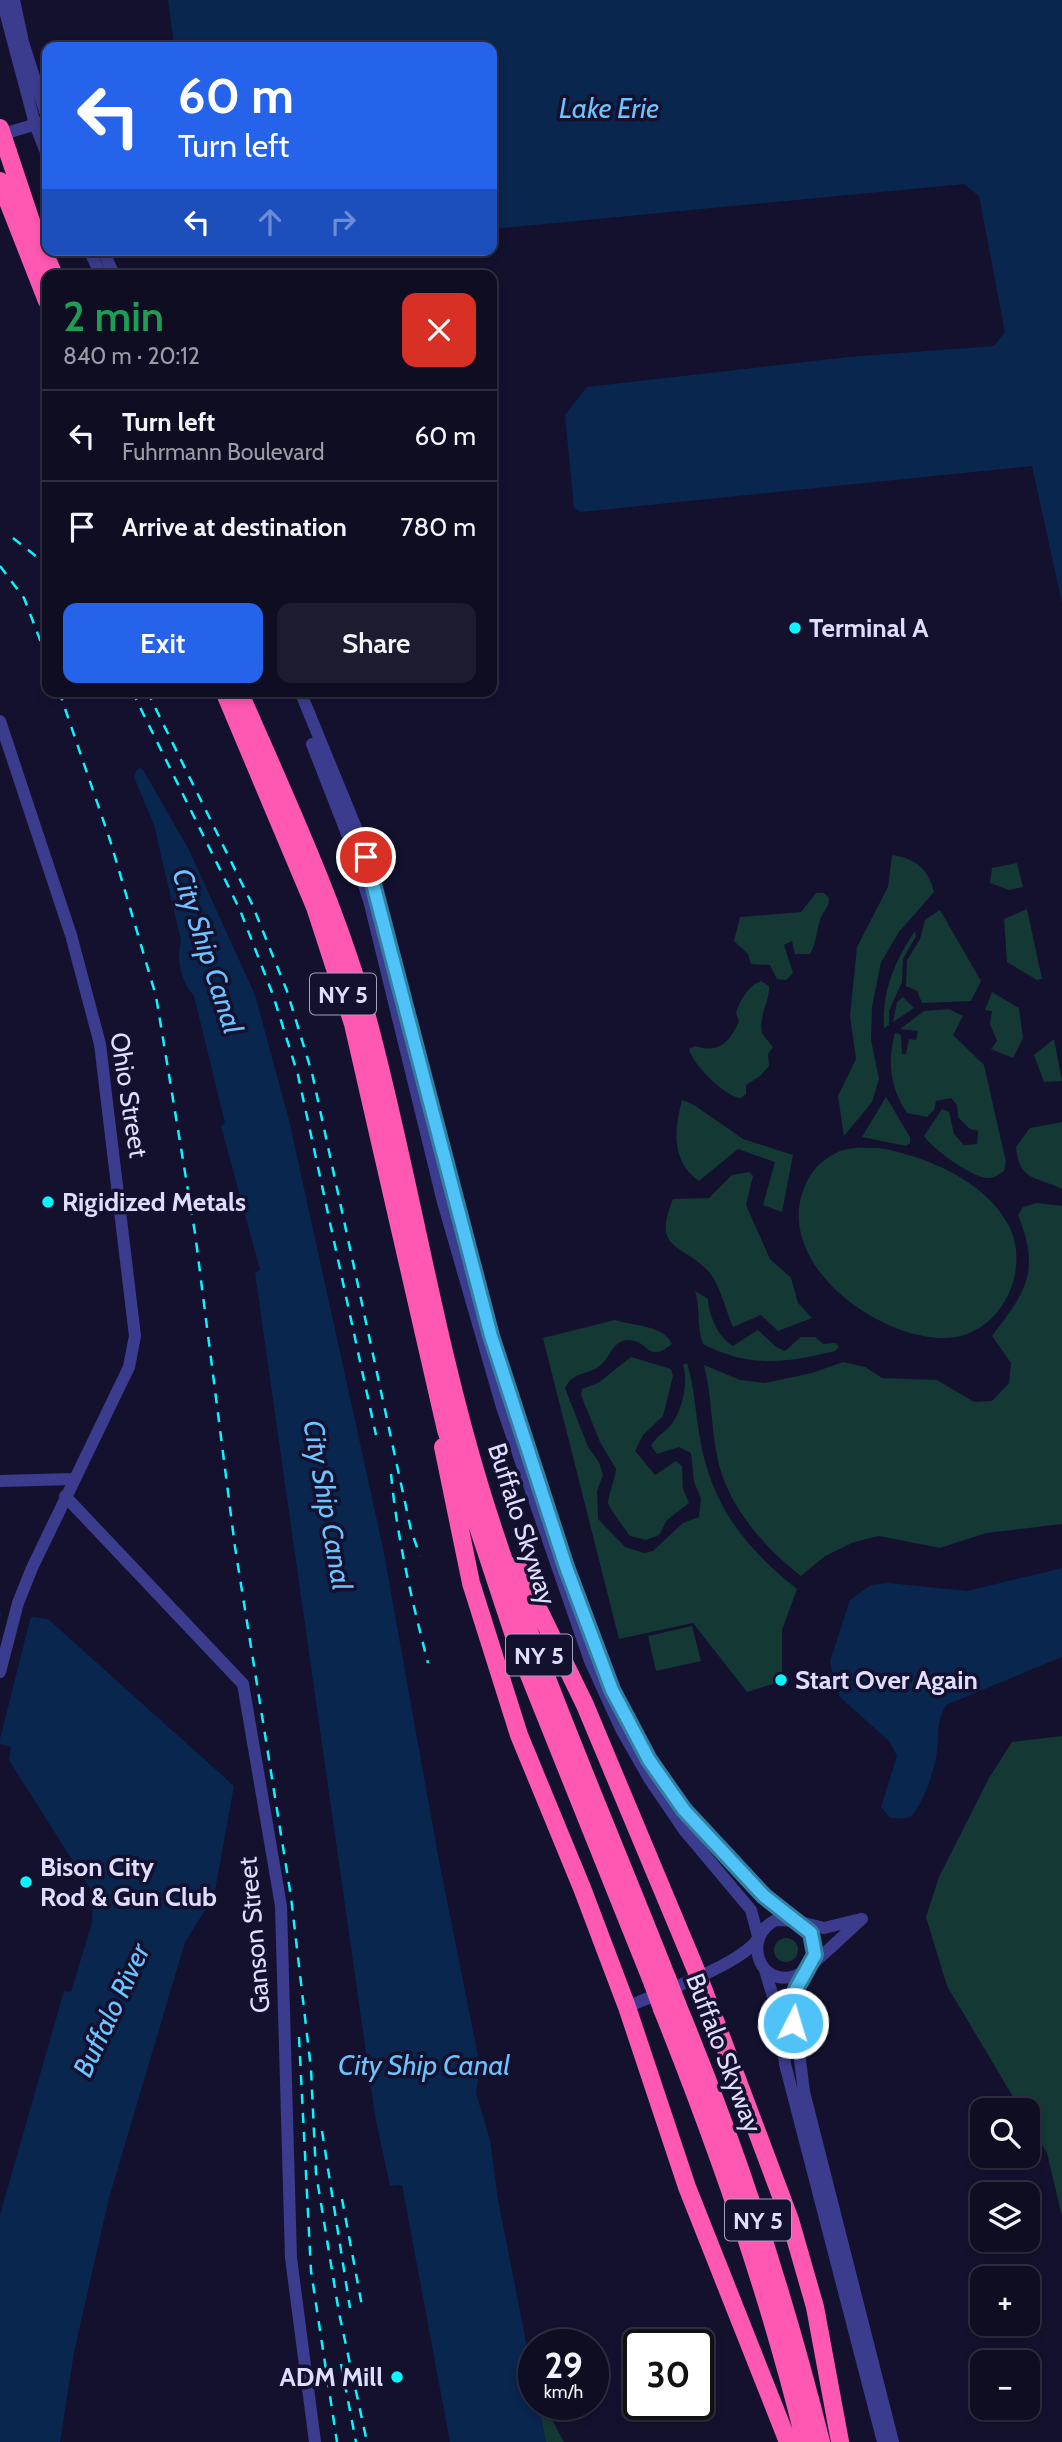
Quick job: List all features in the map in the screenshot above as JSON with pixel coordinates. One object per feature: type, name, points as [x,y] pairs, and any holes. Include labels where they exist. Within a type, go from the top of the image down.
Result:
[{"type":"highway","points":[[0,128],[42,248]]},
{"type":"highway","points":[[0,181],[42,288]]},
{"type":"highway","name":"Buffalo Skyway","points":[[227,697],[315,907],[345,998],[429,1317],[480,1486],[525,1620],[670,2007],[737,2204],[770,2307],[805,2442]]},
{"type":"highway","name":"Buffalo Skyway","points":[[242,697],[335,915],[370,1027],[429,1317],[446,1430],[517,1645],[660,1981]]},
{"type":"highway","points":[[446,1430],[442,1452],[471,1583],[519,1735],[626,2007],[687,2187],[788,2442]]},
{"type":"highway","points":[[480,1486],[585,1705],[698,1975],[790,2220],[815,2308],[840,2442]]},
{"type":"highway","name":"Buffalo Skyway","points":[[670,2007],[705,2071],[768,2249],[821,2442]]},
{"type":"street","points":[[2,0],[42,118]]},
{"type":"street","points":[[14,0],[42,117]]},
{"type":"street","points":[[0,135],[42,121]]},
{"type":"street","points":[[295,697],[359,835],[378,898],[486,1338],[614,1703],[664,1800],[751,1910],[757,1938],[757,1957],[764,1968],[781,2024],[785,2064],[893,2442]]},
{"type":"street","points":[[302,697],[308,723]]},
{"type":"street","name":"Ohio Street","points":[[0,721],[71,935],[100,1044],[135,1336],[129,1367],[65,1496],[18,1603],[0,1672]]},
{"type":"street","points":[[0,1481],[73,1479]]},
{"type":"street","name":"Ganson Street","points":[[65,1496],[243,1684],[281,1906],[291,2258],[315,2442]]},
{"type":"street","points":[[614,1703],[684,1810],[764,1896],[809,1929],[815,1941],[811,1964],[796,1989],[793,2023],[804,2092],[883,2442]]},
{"type":"street","points":[[626,2007],[718,1967],[742,1953],[776,1920],[797,1920],[824,1927],[862,1919],[800,1974],[788,1978],[776,1976],[764,1968],[746,1963],[718,1967]]},
{"type":"green space","points":[[892,855],[908,859],[920,866],[934,892],[899,932],[881,962],[872,1007],[871,1040],[879,1079],[872,1102],[844,1136],[838,1096],[856,1059],[850,1016],[857,947],[888,887]]},
{"type":"green space","points":[[1017,863],[1023,887],[1009,890],[990,883],[992,868]]},
{"type":"green space","points":[[816,893],[824,893],[829,901],[810,954],[795,954],[792,941],[784,945],[793,973],[786,980],[777,979],[770,965],[751,964],[748,954],[734,941],[740,917],[801,912]]},
{"type":"green space","points":[[1027,909],[1042,979],[1037,980],[1007,962],[1004,919]]},
{"type":"green space","points":[[940,910],[981,981],[971,1001],[922,1003],[917,991],[906,986],[907,960],[920,939],[925,920]]},
{"type":"green space","points":[[915,931],[916,936],[903,959],[902,982],[889,1011],[889,1025],[884,1028],[885,1001],[891,976]]},
{"type":"green space","points":[[761,981],[769,986],[762,1033],[773,1047],[768,1054],[769,1066],[746,1085],[746,1094],[741,1098],[727,1092],[710,1079],[696,1063],[689,1049],[695,1046],[711,1048],[723,1044],[732,1035],[739,1021],[736,1013],[743,998],[749,989]]},
{"type":"green space","points":[[992,992],[1019,1008],[1023,1038],[1013,1058],[991,1049],[997,1041],[990,1024],[992,1011],[985,1010]]},
{"type":"green space","points":[[903,997],[914,1008],[893,1022],[897,1002]]},
{"type":"green space","points":[[949,1009],[963,1016],[953,1035],[984,1065],[1006,1162],[1004,1171],[989,1178],[964,1169],[924,1136],[942,1109],[949,1112],[954,1134],[964,1145],[977,1144],[978,1131],[970,1129],[958,1117],[957,1105],[951,1098],[936,1101],[934,1110],[927,1117],[907,1113],[894,1084],[891,1054],[895,1033],[901,1035],[902,1054],[906,1054],[909,1039],[916,1040],[918,1031],[900,1029],[924,1011]]},
{"type":"green space","points":[[1054,1039],[1062,1081],[1044,1082],[1034,1055]]},
{"type":"green space","points":[[886,1097],[910,1137],[910,1143],[906,1146],[862,1137]]},
{"type":"green space","points":[[682,1100],[694,1105],[743,1139],[793,1155],[782,1212],[763,1205],[775,1162],[738,1149],[699,1181],[690,1173],[683,1164],[677,1144],[677,1122]]},
{"type":"green space","points":[[1062,1122],[1062,1189],[1025,1172],[1016,1147],[1030,1128]]},
{"type":"green space","points":[[855,1148],[879,1148],[934,1164],[969,1183],[997,1208],[1008,1224],[1015,1242],[1014,1280],[996,1314],[982,1327],[965,1335],[945,1338],[917,1335],[887,1324],[858,1308],[833,1287],[813,1262],[801,1235],[799,1206],[810,1176],[826,1159],[836,1153]]},
{"type":"green space","points":[[750,1172],[753,1176],[746,1205],[770,1259],[791,1278],[798,1303],[812,1318],[778,1331],[761,1315],[733,1327],[712,1276],[667,1237],[667,1216],[673,1199],[709,1198],[732,1175]]},
{"type":"green space","points":[[1037,1203],[1062,1206],[1062,1524],[986,1533],[940,1548],[879,1536],[854,1542],[825,1556],[801,1576],[774,1553],[750,1526],[723,1478],[718,1461],[704,1365],[740,1380],[765,1383],[812,1373],[843,1362],[865,1367],[882,1378],[937,1380],[974,1402],[992,1401],[1009,1383],[1011,1363],[992,1336],[1021,1293],[1029,1266],[1025,1235],[1018,1215],[1023,1207]]},
{"type":"green space","points":[[695,1291],[708,1299],[715,1325],[733,1346],[758,1330],[776,1347],[785,1351],[801,1337],[815,1337],[823,1344],[836,1343],[839,1347],[835,1351],[800,1358],[768,1361],[720,1352],[703,1344]]},
{"type":"green space","points":[[615,1320],[655,1330],[662,1333],[672,1344],[664,1350],[653,1352],[636,1341],[624,1340],[616,1345],[601,1365],[573,1378],[565,1388],[588,1447],[599,1462],[603,1475],[597,1491],[598,1519],[625,1547],[644,1553],[653,1551],[683,1523],[699,1517],[701,1498],[694,1482],[691,1453],[679,1447],[657,1454],[651,1446],[671,1425],[678,1412],[685,1388],[683,1365],[687,1363],[704,1457],[720,1501],[745,1539],[797,1589],[782,1630],[782,1681],[747,1692],[693,1623],[619,1639],[543,1338]]},
{"type":"green space","points":[[631,1357],[671,1369],[673,1376],[663,1416],[643,1435],[635,1451],[655,1475],[676,1461],[682,1466],[683,1489],[689,1503],[667,1520],[659,1535],[646,1540],[630,1536],[608,1503],[616,1469],[600,1442],[581,1395],[582,1389],[598,1383]]},
{"type":"green space","points":[[692,1626],[701,1661],[656,1671],[648,1636]]},
{"type":"green space","points":[[1062,1736],[1062,2216],[1047,2153],[1040,2141],[1040,2098],[1014,2098],[947,1986],[926,1917],[939,1877],[989,1778],[1012,1742]]},
{"type":"green space","points":[[786,1938],[797,1945],[798,1950],[791,1961],[786,1962],[775,1955],[774,1950],[781,1939]]},
{"type":"green space","points":[[541,2420],[552,2420],[564,2442],[546,2442]]},
{"type":"water","name":"Lake Erie","points":[[168,0],[1062,0],[1062,603],[1032,466],[581,512],[574,508],[565,415],[587,387],[848,357],[994,346],[1005,332],[979,196],[964,184],[497,229],[497,42],[172,42]]},
{"type":"water","name":"City Ship Canal","points":[[142,768],[189,850],[255,995],[289,1120],[383,1548],[439,1861],[480,2066],[476,2093],[490,2140],[498,2200],[524,2329],[518,2329],[518,2420],[541,2420],[546,2442],[450,2442],[402,2185],[390,2186],[375,2116],[255,1273],[260,1270],[221,1126],[225,1123],[194,996],[181,970],[181,941],[154,825],[134,777],[137,769]]},
{"type":"water","points":[[1062,1568],[1062,1657],[946,1705],[939,1725],[935,1765],[924,1796],[910,1817],[890,1818],[881,1807],[897,1756],[889,1741],[840,1697],[830,1661],[850,1600],[871,1585],[888,1583],[967,1591]]},
{"type":"water","name":"Buffalo River","points":[[0,1613],[48,1619],[234,1786],[214,1896],[185,1942],[109,2198],[74,2352],[60,2442],[0,2442],[0,2215],[64,1991],[71,1992],[92,1923],[93,1893],[9,1760],[11,1747],[0,1744]]},
{"type":"pier","points":[[2,1609],[32,1612],[0,1739],[0,1618]]},
{"type":"railway","points":[[13,538],[42,561]]},
{"type":"railway","points":[[0,566],[24,598],[42,645]]},
{"type":"railway","points":[[61,697],[110,840],[156,996],[195,1233],[235,1547],[291,1897],[311,2069],[316,2173],[339,2313],[367,2442]]},
{"type":"railway","points":[[135,697],[240,910],[273,995],[298,1075],[376,1435]]},
{"type":"railway","points":[[150,697],[252,904],[287,991],[312,1073],[411,1530],[420,1556]]},
{"type":"railway","points":[[391,1474],[406,1569],[428,1663]]},
{"type":"railway","points":[[299,2037],[311,2271],[337,2442]]},
{"type":"railway","points":[[322,2131],[350,2308]]},
{"type":"railway","points":[[342,2199],[362,2306]]},
{"type":"railway","points":[[341,2364],[356,2442]]},
{"type":"place","name":"Terminal A","points":[[795,628]]},
{"type":"place","name":"Rigidized Metals","points":[[48,1202]]},
{"type":"place","name":"Start Over Again","points":[[781,1680]]},
{"type":"place","name":"Bison City Rod & Gun Club","points":[[26,1882]]},
{"type":"place","name":"ADM Mill","points":[[397,2377]]},
{"type":"route","points":[[366,857],[391,944],[491,1336],[575,1592],[612,1690],[649,1760],[684,1810],[723,1854],[764,1896],[809,1929],[815,1941],[815,1955],[796,1989],[793,2023]]}]
